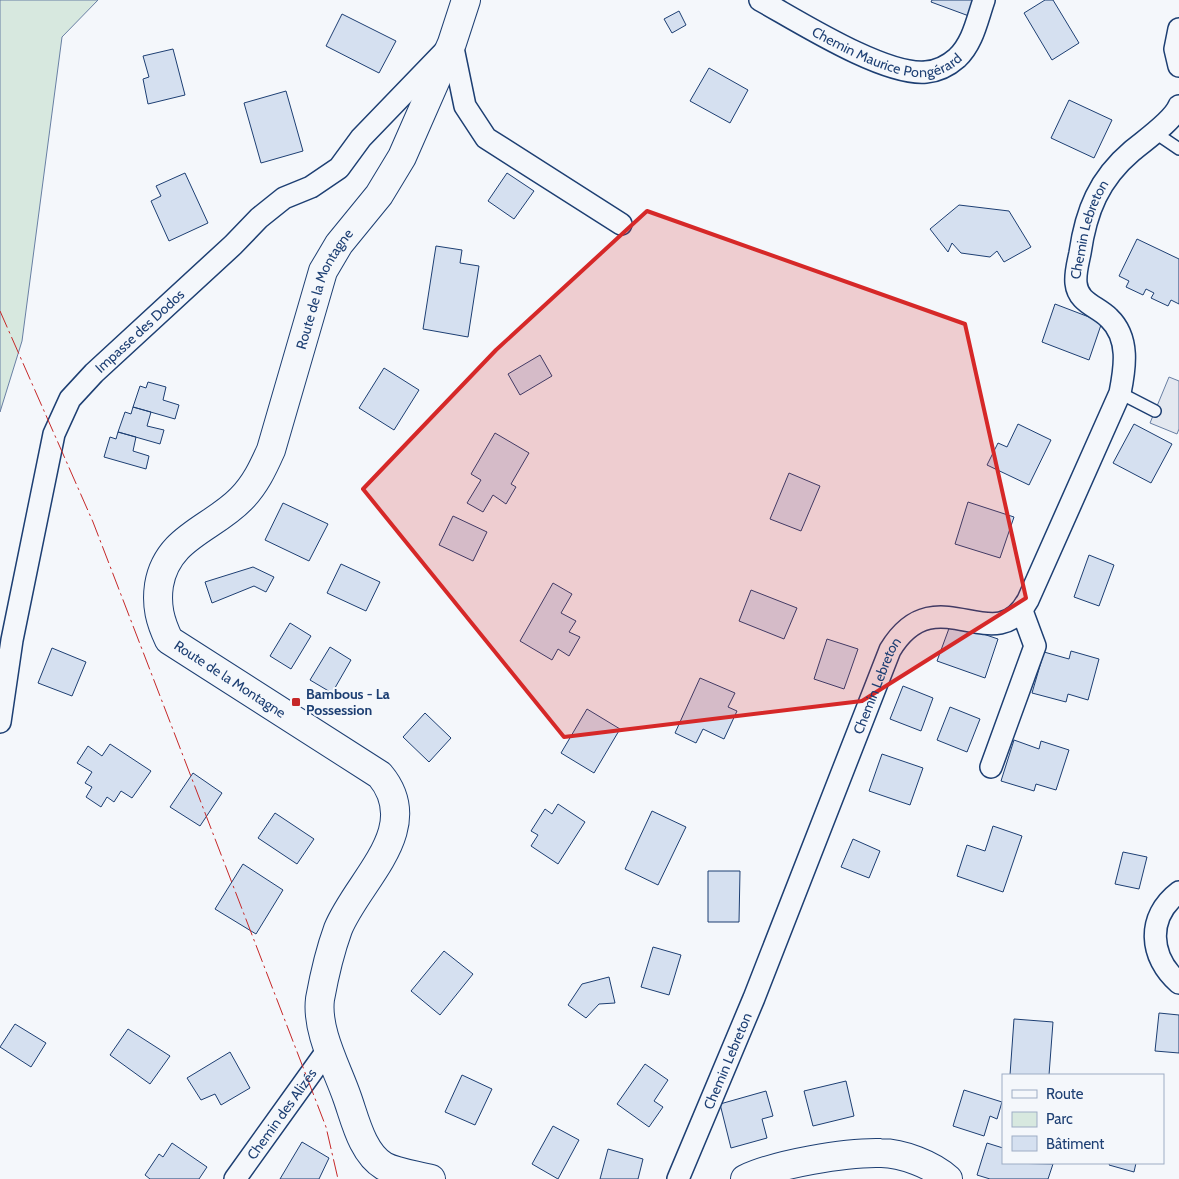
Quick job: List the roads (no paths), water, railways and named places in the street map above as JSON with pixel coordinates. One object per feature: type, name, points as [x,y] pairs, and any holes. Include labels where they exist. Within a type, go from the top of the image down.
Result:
[{"type":"main road","name":"Route de la Montagne","points":[[431,1179],[384,1166],[371,1154],[359,1130],[329,1048],[323,1029],[320,1001],[338,929],[392,835],[395,804],[390,787],[380,775],[169,640],[157,609],[158,593],[167,559],[182,543],[241,500],[258,477],[271,450],[323,271],[339,244],[379,195],[402,157],[452,44],[466,0]]},
{"type":"main road","points":[[751,1178],[807,1162],[882,1152],[913,1159],[948,1179]]},
{"type":"street","name":"Chemin Maurice Pongérard","points":[[760,0],[850,50],[909,71],[926,72],[942,69],[957,58],[968,46],[984,0]]},
{"type":"street","points":[[1179,29],[1175,49],[1179,66]]},
{"type":"street","points":[[452,44],[464,106],[486,138],[621,224]]},
{"type":"street","name":"Impasse des Dodos","points":[[0,722],[12,640],[54,434],[70,399],[94,373],[233,245],[258,218],[284,198],[311,187],[339,168],[361,138],[452,44]]},
{"type":"street","name":"Chemin Lebreton","points":[[678,1179],[754,998],[890,650],[899,634],[913,623],[929,618],[948,617],[996,624],[1014,620],[1022,611],[1120,394],[1125,349],[1120,332],[1109,317],[1082,299],[1078,292],[1076,275],[1084,221],[1098,190],[1115,168],[1172,117],[1179,106]]},
{"type":"street","points":[[991,767],[1035,646],[1022,611]]},
{"type":"street","points":[[1179,892],[1161,912],[1156,926],[1154,944],[1160,961],[1179,983]]},
{"type":"street","name":"Chemin des Alizés","points":[[234,1179],[329,1048]]},
{"type":"lane","points":[[1154,132],[1179,149]]},
{"type":"lane","points":[[1120,394],[1155,411]]},
{"type":"place","name":"Bambous - La Possession","points":[[296,702]]}]
